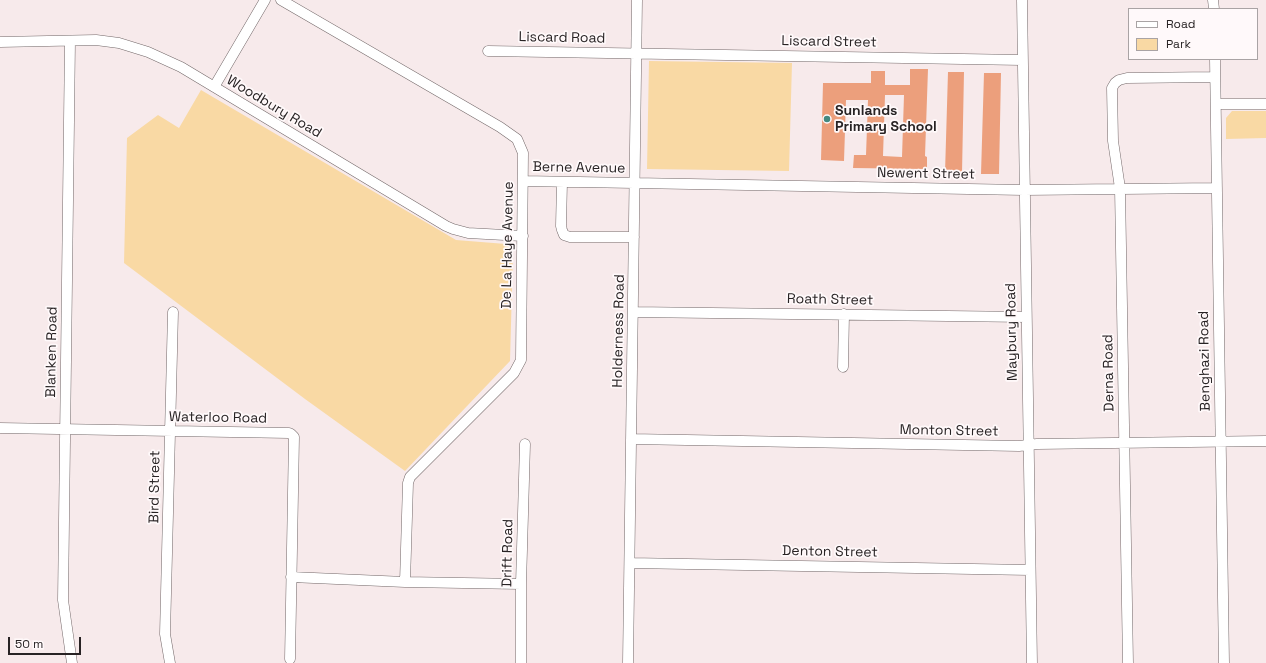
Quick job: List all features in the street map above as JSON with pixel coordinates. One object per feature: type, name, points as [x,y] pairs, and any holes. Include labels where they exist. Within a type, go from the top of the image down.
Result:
[{"type":"street","points":[[214,87],[265,0]]},
{"type":"street","name":"De La Haye Avenue","points":[[281,0],[493,123],[517,139],[523,153],[520,364],[514,373],[410,477],[408,483],[406,582]]},
{"type":"street","name":"Holderness Road","points":[[628,663],[637,0]]},
{"type":"street","name":"Maybury Road","points":[[1022,0],[1032,663]]},
{"type":"street","name":"Woodbury Road","points":[[0,42],[96,40],[120,43],[148,52],[181,67],[446,226],[468,233],[523,236]]},
{"type":"street","name":"Blanken Road","points":[[70,41],[63,600],[72,663]]},
{"type":"street","name":"Liscard Road","points":[[488,51],[636,53]]},
{"type":"street","name":"Liscard Street","points":[[636,53],[1022,60]]},
{"type":"street","name":"Benghazi Road","points":[[1215,60],[1224,663]]},
{"type":"street","name":"Derna Road","points":[[1128,663],[1120,188],[1113,141],[1112,92],[1115,83],[1119,80],[1127,78],[1215,77]]},
{"type":"street","points":[[1216,104],[1266,104]]},
{"type":"street","name":"Berne Avenue","points":[[523,182],[634,183]]},
{"type":"street","points":[[562,182],[561,226],[563,233],[567,237],[634,237]]},
{"type":"street","name":"Newent Street","points":[[634,183],[1024,190],[1217,188]]},
{"type":"street","name":"Bird Street","points":[[170,663],[165,634],[173,312]]},
{"type":"street","name":"Roath Street","points":[[633,312],[1026,317]]},
{"type":"street","points":[[844,314],[844,367]]},
{"type":"street","name":"Waterloo Road","points":[[0,428],[292,434],[294,437],[290,659]]},
{"type":"street","name":"Monton Street","points":[[631,440],[1004,446],[1037,444],[1266,441]]},
{"type":"street","name":"Drift Road","points":[[521,663],[525,444]]},
{"type":"street","name":"Denton Street","points":[[630,563],[1030,570]]},
{"type":"street","points":[[291,577],[406,582],[522,584]]},
{"type":"green space","points":[[649,61],[792,63],[789,171],[647,169]]},
{"type":"green space","points":[[201,90],[456,240],[506,244],[513,251],[510,361],[405,471],[305,399],[124,263],[127,138],[158,115],[179,128]]},
{"type":"green space","points":[[1232,111],[1266,111],[1266,138],[1226,139],[1226,118]]},
{"type":"building","points":[[910,69],[928,69],[925,156],[927,157],[927,169],[853,168],[854,155],[866,155],[868,100],[846,100],[844,161],[821,160],[823,83],[871,83],[871,71],[885,71],[885,85],[910,85]],"holes":[[[885,95],[904,95],[902,157],[883,156]]]},
{"type":"building","points":[[948,72],[964,72],[962,173],[945,173]]},
{"type":"building","points":[[984,73],[1001,73],[999,174],[981,174]]},
{"type":"place","name":"Sunlands Primary School","points":[[827,119]]}]
